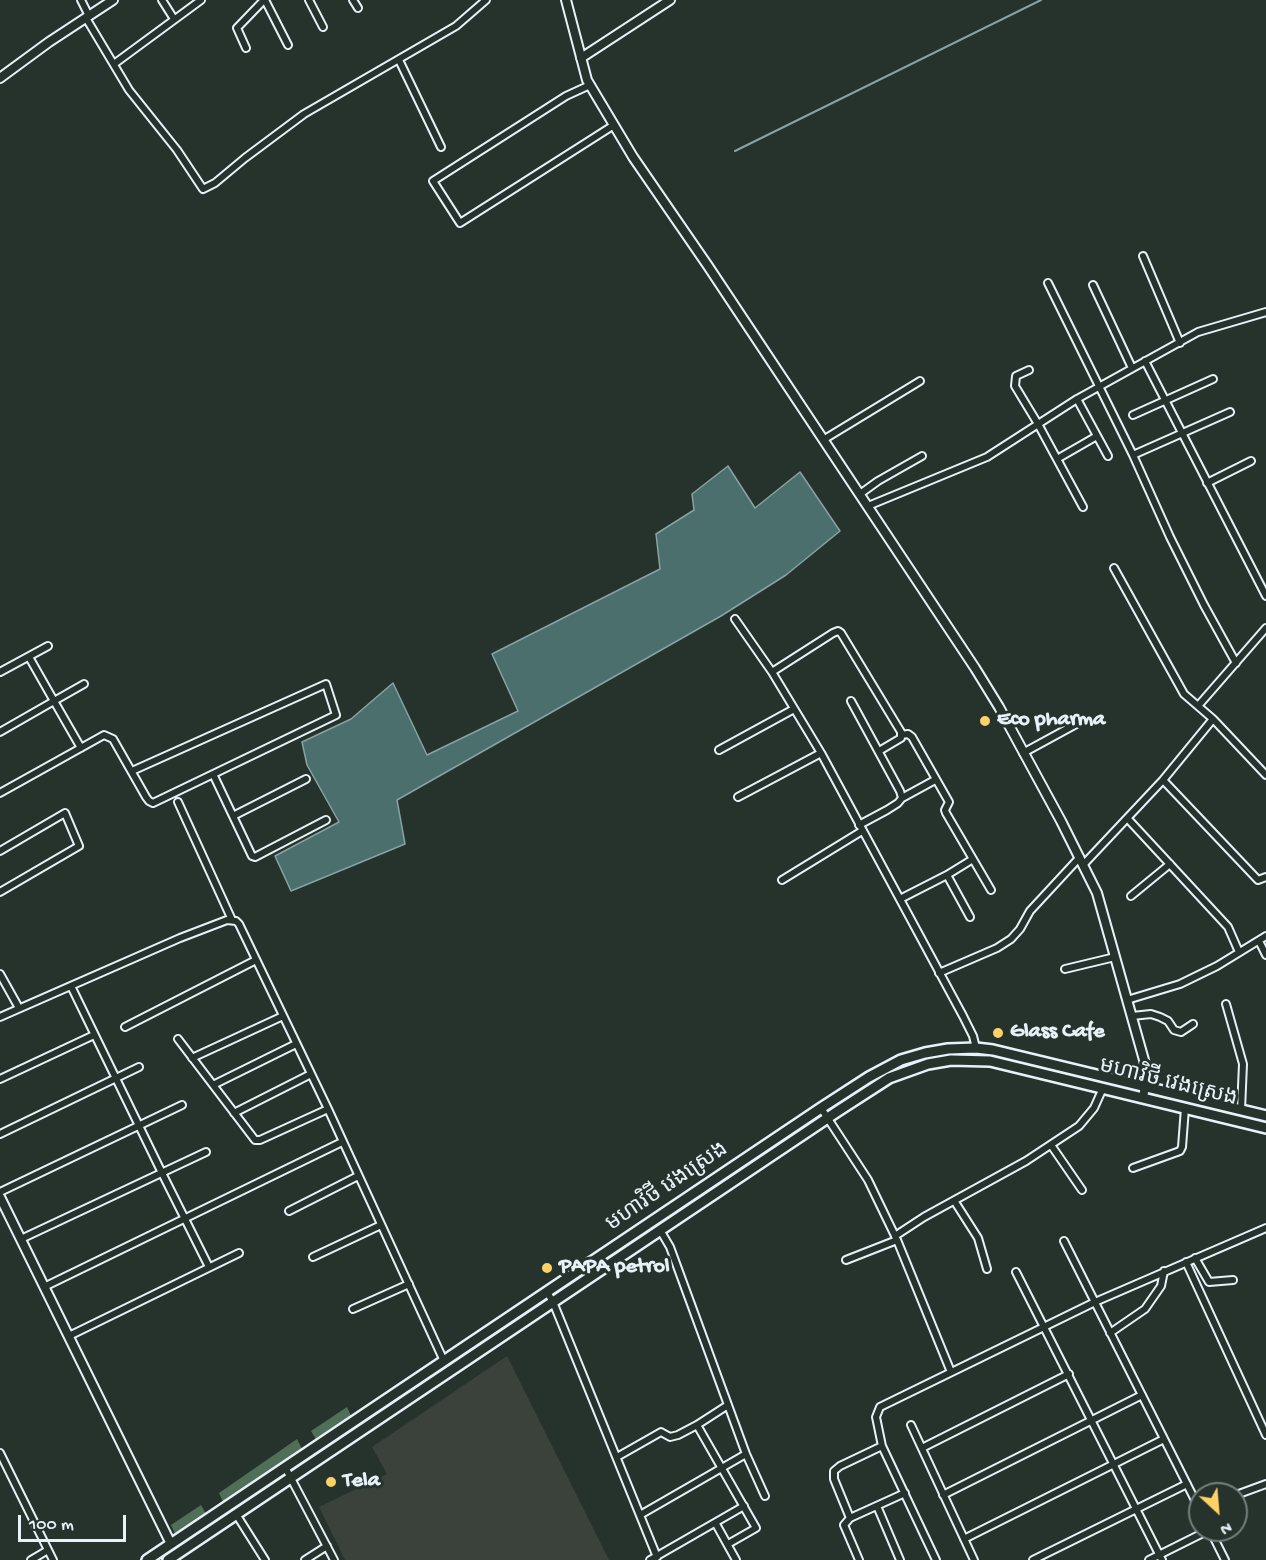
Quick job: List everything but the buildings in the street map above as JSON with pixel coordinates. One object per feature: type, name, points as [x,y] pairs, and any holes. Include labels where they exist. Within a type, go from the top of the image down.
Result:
[{"type":"main road","name":"មហាវិថី វេងស្រេង","points":[[147,1560],[821,1108],[869,1077],[901,1060],[936,1051],[976,1048],[993,1050],[1266,1116]]},
{"type":"main road","name":"មហាវិថី វេងស្រេង","points":[[168,1560],[889,1078],[928,1064],[951,1060],[990,1061],[1266,1128]]},
{"type":"main road","points":[[385,1400],[392,1410]]},
{"type":"street","points":[[81,0],[88,17],[129,90],[177,150],[203,189],[215,183],[303,114],[456,26],[486,0]]},
{"type":"street","points":[[0,78],[113,0]]},
{"type":"street","points":[[162,0],[174,19]]},
{"type":"street","points":[[114,64],[201,0]]},
{"type":"street","points":[[246,48],[237,28],[264,0],[288,45]]},
{"type":"street","points":[[309,0],[323,27]]},
{"type":"street","points":[[353,0],[358,8]]},
{"type":"street","points":[[566,0],[590,85],[633,157],[990,692],[1081,861],[1097,893],[1144,1060],[1147,1074],[1143,1098]]},
{"type":"street","points":[[581,58],[670,0]]},
{"type":"street","points":[[399,60],[441,147]]},
{"type":"street","points":[[590,85],[566,96],[433,181],[460,223],[614,125]]},
{"type":"street","points":[[1143,256],[1180,343]]},
{"type":"street","points":[[1048,283],[1133,455],[1189,576],[1236,663]]},
{"type":"street","points":[[1093,285],[1132,368]]},
{"type":"street","points":[[868,506],[987,457],[1077,399],[1198,332],[1266,312]]},
{"type":"street","points":[[1145,361],[1266,596]]},
{"type":"street","points":[[1029,370],[1016,376],[1015,386],[1083,507]]},
{"type":"street","points":[[1132,415],[1213,379]]},
{"type":"street","points":[[823,440],[920,381]]},
{"type":"street","points":[[1077,399],[1108,456]]},
{"type":"street","points":[[1133,455],[1230,412]]},
{"type":"street","points":[[1057,459],[1097,436]]},
{"type":"street","points":[[860,494],[878,480],[922,456]]},
{"type":"street","points":[[1207,483],[1251,461]]},
{"type":"street","points":[[1114,568],[1184,694],[1213,719],[1266,775]]},
{"type":"street","points":[[735,619],[772,672],[821,753],[973,1036],[976,1048]]},
{"type":"street","points":[[1198,706],[1266,628]]},
{"type":"street","points":[[772,672],[838,631],[901,735]]},
{"type":"street","points":[[0,672],[48,646]]},
{"type":"street","points":[[28,657],[81,748]]},
{"type":"street","points":[[0,732],[84,684]]},
{"type":"street","points":[[0,793],[104,735],[113,740],[149,801],[153,803],[336,715],[326,684],[132,771]]},
{"type":"street","points":[[851,701],[900,790],[902,798]]},
{"type":"street","points":[[719,750],[794,709]]},
{"type":"street","points":[[939,973],[997,948],[1011,939],[1020,929],[1030,911],[1128,819],[1213,719]]},
{"type":"street","points":[[1023,753],[1078,723]]},
{"type":"street","points":[[901,735],[908,734],[912,737],[949,802],[946,813],[991,890]]},
{"type":"street","points":[[879,751],[901,738],[901,735]]},
{"type":"street","points":[[738,797],[821,753]]},
{"type":"street","points":[[213,774],[252,856],[255,857],[326,820]]},
{"type":"street","points":[[233,816],[306,779]]},
{"type":"street","points":[[782,880],[898,803],[902,798],[935,780]]},
{"type":"street","points":[[1163,780],[1258,880],[1266,877]]},
{"type":"street","points":[[178,802],[232,920],[239,924],[328,1109],[444,1361]]},
{"type":"street","points":[[0,851],[65,813],[79,846],[0,892]]},
{"type":"street","points":[[1128,819],[1228,927],[1239,952]]},
{"type":"street","points":[[900,899],[973,859]]},
{"type":"street","points":[[1131,896],[1170,864]]},
{"type":"street","points":[[947,875],[970,917]]},
{"type":"street","points":[[0,1017],[180,938],[232,920]]},
{"type":"street","points":[[1126,1000],[1180,984],[1266,936]]},
{"type":"street","points":[[1259,941],[1266,956]]},
{"type":"street","points":[[1065,969],[1115,957]]},
{"type":"street","points":[[125,1027],[256,960]]},
{"type":"street","points":[[0,974],[19,1008]]},
{"type":"street","points":[[71,986],[209,1267]]},
{"type":"street","points":[[1226,1004],[1243,1064],[1241,1110]]},
{"type":"street","points":[[1132,1016],[1151,1014],[1168,1021],[1174,1030],[1181,1032],[1193,1024]]},
{"type":"street","points":[[192,1058],[283,1016]]},
{"type":"street","points":[[0,1079],[94,1035]]},
{"type":"street","points":[[178,1039],[255,1140],[260,1140],[328,1109]]},
{"type":"street","points":[[213,1085],[296,1044]]},
{"type":"street","points":[[0,1134],[139,1067]]},
{"type":"street","points":[[234,1113],[311,1074]]},
{"type":"street","points":[[846,1260],[896,1238],[924,1217],[955,1202],[1051,1145],[1086,1119],[1103,1088]]},
{"type":"street","points":[[0,1192],[182,1105]]},
{"type":"street","points":[[821,1108],[868,1180],[896,1238],[951,1372]]},
{"type":"street","points":[[1133,1168],[1180,1151],[1185,1108]]},
{"type":"street","points":[[44,1287],[342,1142]]},
{"type":"street","points":[[1051,1145],[1082,1190]]},
{"type":"street","points":[[21,1239],[206,1152]]},
{"type":"street","points":[[289,1211],[358,1176]]},
{"type":"street","points":[[0,1197],[171,1544]]},
{"type":"street","points":[[955,1202],[978,1238],[987,1269]]},
{"type":"street","points":[[313,1257],[381,1226]]},
{"type":"street","points":[[936,1560],[882,1446],[876,1417],[880,1407],[1095,1302],[1266,1228]]},
{"type":"street","points":[[660,1230],[670,1247],[746,1454],[765,1496]]},
{"type":"street","points":[[1033,1560],[1187,1484],[1064,1241]]},
{"type":"street","points":[[69,1336],[239,1253]]},
{"type":"street","points":[[1195,1258],[1209,1282],[1233,1280]]},
{"type":"street","points":[[1186,1262],[1266,1435]]},
{"type":"street","points":[[1110,1333],[1144,1309],[1161,1286],[1164,1271]]},
{"type":"street","points":[[1016,1272],[1160,1558]]},
{"type":"street","points":[[353,1309],[409,1284]]},
{"type":"street","points":[[547,1292],[657,1557]]},
{"type":"street","points":[[922,1448],[1069,1374]]},
{"type":"street","points":[[944,1495],[1142,1395]]},
{"type":"street","points":[[617,1457],[661,1432],[670,1437],[697,1425],[728,1405]]},
{"type":"street","points":[[697,1425],[756,1528],[728,1544]]},
{"type":"street","points":[[911,1425],[974,1560]]},
{"type":"street","points":[[964,1539],[1164,1439]]},
{"type":"street","points":[[850,1518],[834,1479],[834,1470],[882,1446]]},
{"type":"street","points":[[0,1453],[53,1560]]},
{"type":"street","points":[[640,1515],[746,1454]]},
{"type":"street","points":[[285,1467],[334,1560]]},
{"type":"street","points":[[1248,1491],[1266,1484]]},
{"type":"street","points":[[859,1560],[844,1525],[850,1518],[905,1493]]},
{"type":"street","points":[[650,1560],[744,1506]]},
{"type":"street","points":[[877,1506],[900,1560]]},
{"type":"street","points":[[236,1515],[266,1560]]},
{"type":"street","points":[[716,1524],[736,1560]]},
{"type":"street","points":[[1149,1560],[1160,1558],[1189,1542]]},
{"type":"street","points":[[1216,1542],[1225,1560]]},
{"type":"street","points":[[305,1560],[327,1546]]},
{"type":"street","points":[[31,1560],[48,1550]]},
{"type":"shaded area","points":[[507,1356],[609,1560],[345,1560],[319,1507],[387,1474],[372,1447]]},
{"type":"green space","points":[[347,1407],[352,1418],[317,1441],[311,1431]]},
{"type":"green space","points":[[297,1439],[303,1451],[224,1504],[219,1493]]},
{"type":"green space","points":[[201,1505],[207,1516],[176,1536],[171,1525]]},
{"type":"water","points":[[728,466],[755,508],[800,472],[840,531],[786,575],[721,616],[397,800],[405,844],[291,891],[275,856],[339,822],[307,765],[302,742],[351,719],[393,683],[427,755],[518,711],[492,654],[660,569],[656,534],[694,510],[692,494]]},
{"type":"waterway","points":[[735,151],[1041,0]]},
{"type":"place","name":"Eco pharma","points":[[985,721]]},
{"type":"place","name":"Glass Cafe","points":[[998,1033]]},
{"type":"place","name":"PAPA petrol","points":[[547,1268]]},
{"type":"place","name":"Tela","points":[[331,1482]]}]
